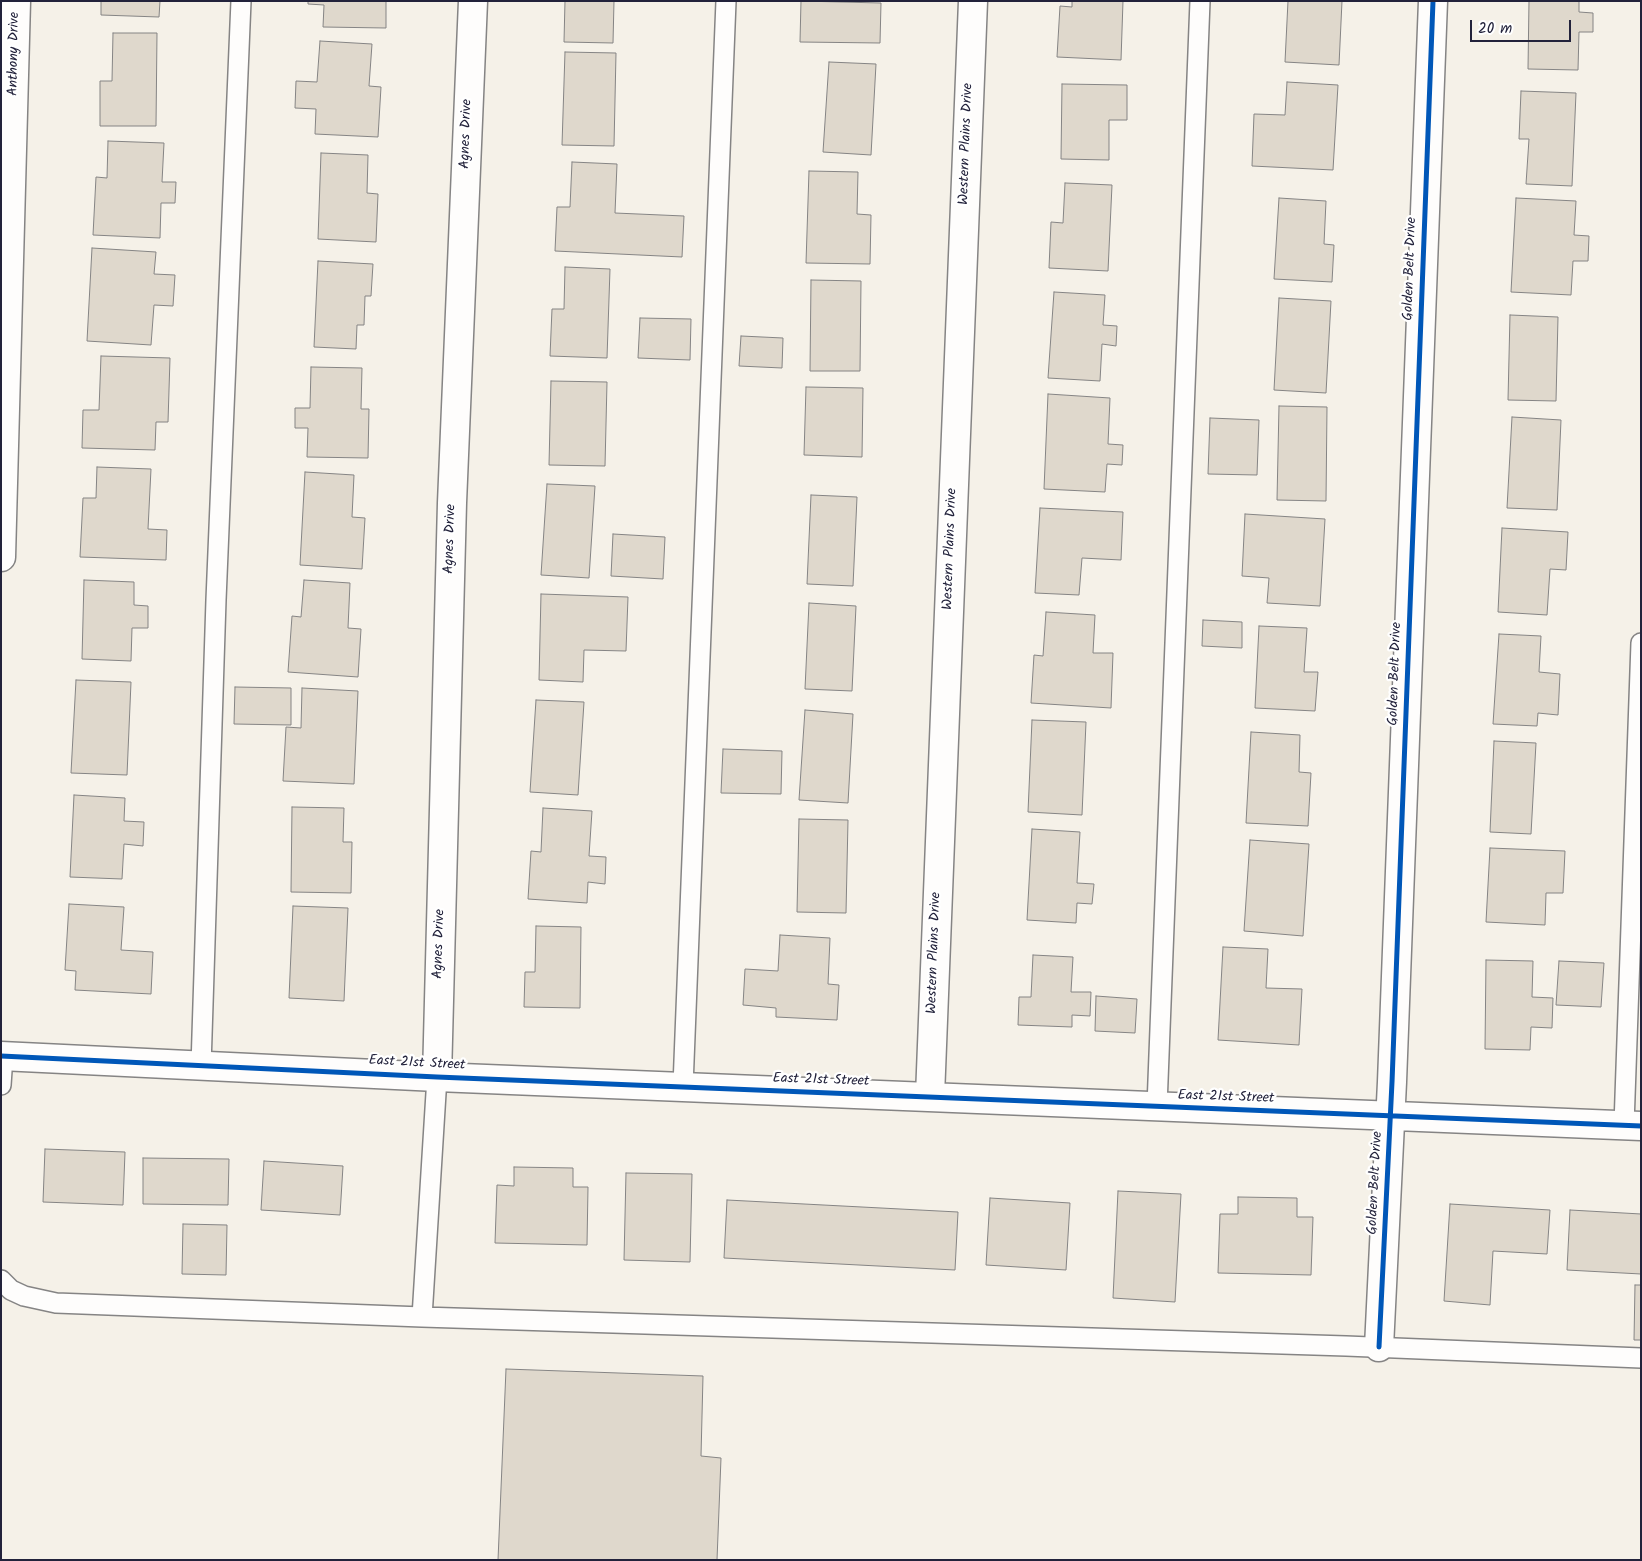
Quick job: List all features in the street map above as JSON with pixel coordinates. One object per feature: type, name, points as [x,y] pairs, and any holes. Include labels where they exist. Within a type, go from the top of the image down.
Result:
[{"type":"street","name":"Anthony Drive","points":[[1,557],[7,157],[16,1]]},
{"type":"street","name":"Agnes Drive","points":[[436,1077],[451,513],[473,1]]},
{"type":"street","name":"Western Plains Drive","points":[[930,1096],[973,1]]},
{"type":"street","name":"Golden Belt Drive","points":[[1379,1347],[1390,1116],[1433,1]]},
{"type":"street","name":"East 21st Street","points":[[2,1056],[436,1077],[1632,1126]]},
{"type":"lane","points":[[201,1066],[216,600],[241,1]]},
{"type":"lane","points":[[683,1086],[726,1]]},
{"type":"lane","points":[[1157,1106],[1200,1]]},
{"type":"lane","points":[[1632,1126],[1641,643]]},
{"type":"lane","points":[[1,1085],[2,1056]]},
{"type":"lane","points":[[422,1317],[436,1077]]},
{"type":"lane","points":[[1,1280],[11,1290],[24,1296],[56,1303],[422,1317],[1379,1347],[1641,1358]]},
{"type":"building","points":[[101,1],[160,1],[159,17],[101,15]]},
{"type":"building","points":[[308,1],[386,1],[386,28],[323,27],[324,5],[308,4]]},
{"type":"building","points":[[565,1],[614,1],[613,43],[564,42]]},
{"type":"building","points":[[801,1],[881,3],[880,43],[800,42]]},
{"type":"building","points":[[1072,1],[1123,1],[1121,60],[1057,57],[1060,6],[1072,7]]},
{"type":"building","points":[[1288,1],[1342,1],[1339,65],[1285,62]]},
{"type":"building","points":[[1529,1],[1579,1],[1579,12],[1593,13],[1593,32],[1579,32],[1578,70],[1528,69]]},
{"type":"building","points":[[113,33],[157,33],[156,126],[100,126],[100,81],[112,81]]},
{"type":"building","points":[[320,41],[372,44],[369,86],[381,87],[378,137],[315,134],[316,109],[295,108],[296,81],[317,82]]},
{"type":"building","points":[[565,52],[616,53],[614,146],[562,145]]},
{"type":"building","points":[[829,62],[876,64],[871,155],[823,152]]},
{"type":"building","points":[[1287,82],[1338,85],[1333,170],[1252,166],[1254,114],[1285,115]]},
{"type":"building","points":[[1062,84],[1127,85],[1127,120],[1109,120],[1109,160],[1061,159]]},
{"type":"building","points":[[1521,91],[1576,93],[1572,186],[1526,184],[1529,139],[1519,139]]},
{"type":"building","points":[[108,141],[164,143],[162,182],[176,182],[175,203],[161,203],[160,238],[93,235],[96,177],[107,178]]},
{"type":"building","points":[[321,153],[368,155],[367,193],[378,194],[376,242],[318,239]]},
{"type":"building","points":[[572,162],[617,164],[615,213],[684,216],[682,257],[555,251],[557,207],[570,207]]},
{"type":"building","points":[[809,171],[858,172],[857,214],[871,215],[870,264],[806,263]]},
{"type":"building","points":[[1065,183],[1112,185],[1108,271],[1049,268],[1051,222],[1063,223]]},
{"type":"building","points":[[1279,198],[1326,201],[1324,244],[1334,245],[1332,282],[1274,279]]},
{"type":"building","points":[[1516,198],[1576,201],[1574,235],[1589,236],[1588,261],[1573,261],[1571,295],[1511,292]]},
{"type":"building","points":[[92,248],[156,252],[154,274],[175,275],[173,306],[154,305],[151,345],[87,341]]},
{"type":"building","points":[[318,261],[373,264],[371,296],[365,296],[364,325],[357,325],[356,349],[314,347]]},
{"type":"building","points":[[565,267],[610,269],[607,358],[550,356],[552,309],[564,309]]},
{"type":"building","points":[[811,280],[861,281],[860,371],[810,371]]},
{"type":"building","points":[[1054,292],[1105,295],[1103,325],[1117,326],[1116,346],[1102,344],[1100,381],[1048,378]]},
{"type":"building","points":[[1279,298],[1331,301],[1326,393],[1274,390]]},
{"type":"building","points":[[1510,315],[1558,317],[1556,401],[1508,400]]},
{"type":"building","points":[[640,318],[691,319],[690,360],[638,358]]},
{"type":"building","points":[[741,336],[783,338],[782,368],[739,366]]},
{"type":"building","points":[[101,356],[170,358],[168,422],[156,422],[155,450],[82,448],[83,410],[99,410]]},
{"type":"building","points":[[311,367],[362,368],[361,409],[369,409],[368,458],[307,457],[308,428],[295,428],[295,408],[310,408]]},
{"type":"building","points":[[551,381],[607,382],[605,466],[549,465]]},
{"type":"building","points":[[806,387],[863,388],[862,457],[804,455]]},
{"type":"building","points":[[1048,394],[1110,398],[1108,444],[1123,445],[1122,465],[1107,464],[1105,492],[1044,489]]},
{"type":"building","points":[[1279,406],[1327,407],[1326,501],[1277,500]]},
{"type":"building","points":[[1512,417],[1561,420],[1557,510],[1507,508]]},
{"type":"building","points":[[1210,418],[1259,420],[1257,475],[1208,474]]},
{"type":"building","points":[[97,467],[151,469],[148,529],[167,530],[166,560],[80,557],[83,498],[96,498]]},
{"type":"building","points":[[305,472],[354,475],[352,517],[365,518],[362,569],[300,565]]},
{"type":"building","points":[[547,484],[595,486],[589,578],[541,575]]},
{"type":"building","points":[[811,495],[857,497],[853,586],[807,584]]},
{"type":"building","points":[[1040,508],[1123,512],[1121,560],[1082,558],[1079,595],[1035,593]]},
{"type":"building","points":[[1245,514],[1325,519],[1320,606],[1267,603],[1269,578],[1242,576]]},
{"type":"building","points":[[1502,528],[1568,532],[1566,570],[1550,569],[1547,615],[1498,612]]},
{"type":"building","points":[[613,534],[665,537],[663,579],[611,576]]},
{"type":"building","points":[[84,580],[134,582],[134,605],[148,606],[148,628],[132,628],[131,661],[82,659]]},
{"type":"building","points":[[304,580],[350,583],[348,628],[361,629],[358,677],[288,672],[292,616],[301,617]]},
{"type":"building","points":[[541,594],[628,597],[626,651],[584,650],[583,682],[539,680]]},
{"type":"building","points":[[809,603],[856,606],[852,691],[805,689]]},
{"type":"building","points":[[1046,612],[1095,615],[1093,653],[1113,653],[1111,708],[1031,703],[1034,655],[1043,656]]},
{"type":"building","points":[[1203,620],[1242,622],[1242,648],[1202,646]]},
{"type":"building","points":[[1259,626],[1307,628],[1304,672],[1318,672],[1315,711],[1255,708]]},
{"type":"building","points":[[1499,634],[1541,636],[1539,672],[1560,674],[1558,715],[1538,713],[1537,726],[1493,724]]},
{"type":"building","points":[[76,680],[131,682],[127,775],[71,773]]},
{"type":"building","points":[[235,687],[291,688],[291,725],[234,724]]},
{"type":"building","points":[[302,688],[358,691],[354,784],[283,781],[286,727],[301,728]]},
{"type":"building","points":[[536,700],[584,702],[578,795],[530,792]]},
{"type":"building","points":[[805,710],[853,714],[848,803],[799,800]]},
{"type":"building","points":[[1032,720],[1086,722],[1082,815],[1028,812]]},
{"type":"building","points":[[1251,732],[1300,735],[1299,772],[1311,773],[1308,826],[1246,823]]},
{"type":"building","points":[[1494,741],[1536,743],[1531,834],[1490,832]]},
{"type":"building","points":[[723,749],[782,751],[781,794],[721,793]]},
{"type":"building","points":[[74,795],[125,798],[124,821],[144,822],[143,846],[124,844],[122,879],[70,877]]},
{"type":"building","points":[[292,807],[344,808],[343,842],[352,842],[351,893],[291,892]]},
{"type":"building","points":[[543,808],[592,811],[589,856],[606,857],[605,884],[588,882],[587,903],[528,899],[531,851],[541,852]]},
{"type":"building","points":[[799,819],[848,820],[846,913],[797,912]]},
{"type":"building","points":[[1032,829],[1080,832],[1077,883],[1094,884],[1092,904],[1077,903],[1076,923],[1027,920]]},
{"type":"building","points":[[1250,840],[1309,844],[1303,936],[1244,931]]},
{"type":"building","points":[[1490,848],[1565,851],[1563,893],[1546,893],[1545,925],[1486,922]]},
{"type":"building","points":[[69,904],[124,907],[121,950],[153,952],[151,994],[75,990],[76,971],[65,970]]},
{"type":"building","points":[[293,906],[348,908],[344,1001],[289,998]]},
{"type":"building","points":[[536,926],[581,927],[580,1008],[524,1007],[525,972],[535,972]]},
{"type":"building","points":[[780,935],[830,938],[828,984],[839,985],[837,1020],[776,1017],[776,1008],[743,1005],[745,969],[778,971]]},
{"type":"building","points":[[1223,947],[1268,949],[1266,988],[1302,989],[1299,1045],[1218,1040]]},
{"type":"building","points":[[1033,955],[1073,957],[1071,992],[1091,992],[1090,1016],[1072,1015],[1072,1027],[1018,1025],[1019,997],[1031,997]]},
{"type":"building","points":[[1486,960],[1533,961],[1532,997],[1553,998],[1552,1028],[1531,1027],[1530,1050],[1485,1049]]},
{"type":"building","points":[[1559,961],[1604,963],[1601,1007],[1556,1005]]},
{"type":"building","points":[[1096,996],[1137,999],[1135,1033],[1095,1031]]},
{"type":"building","points":[[45,1149],[125,1152],[123,1205],[43,1202]]},
{"type":"building","points":[[143,1158],[229,1159],[228,1205],[143,1204]]},
{"type":"building","points":[[264,1161],[343,1166],[340,1215],[261,1210]]},
{"type":"building","points":[[514,1167],[573,1168],[573,1187],[588,1187],[587,1245],[495,1243],[497,1185],[514,1186]]},
{"type":"building","points":[[626,1173],[692,1174],[690,1262],[624,1260]]},
{"type":"building","points":[[1118,1191],[1181,1194],[1175,1302],[1113,1298]]},
{"type":"building","points":[[1238,1197],[1297,1198],[1297,1217],[1313,1217],[1311,1275],[1218,1273],[1220,1214],[1238,1214]]},
{"type":"building","points":[[990,1198],[1070,1203],[1066,1270],[986,1265]]},
{"type":"building","points":[[727,1200],[958,1212],[955,1270],[724,1258]]},
{"type":"building","points":[[1450,1204],[1550,1210],[1547,1254],[1493,1251],[1490,1305],[1444,1301]]},
{"type":"building","points":[[1570,1210],[1641,1214],[1641,1274],[1567,1270]]},
{"type":"building","points":[[183,1224],[227,1225],[226,1275],[182,1274]]},
{"type":"building","points":[[1635,1285],[1641,1285],[1641,1340],[1634,1340]]},
{"type":"building","points":[[506,1369],[703,1376],[701,1456],[721,1458],[717,1560],[498,1560]]},
{"type":"cycle path","points":[[1379,1347],[1392,1082],[1433,1]]},
{"type":"cycle path","points":[[1,1056],[437,1077],[1641,1126]]}]
